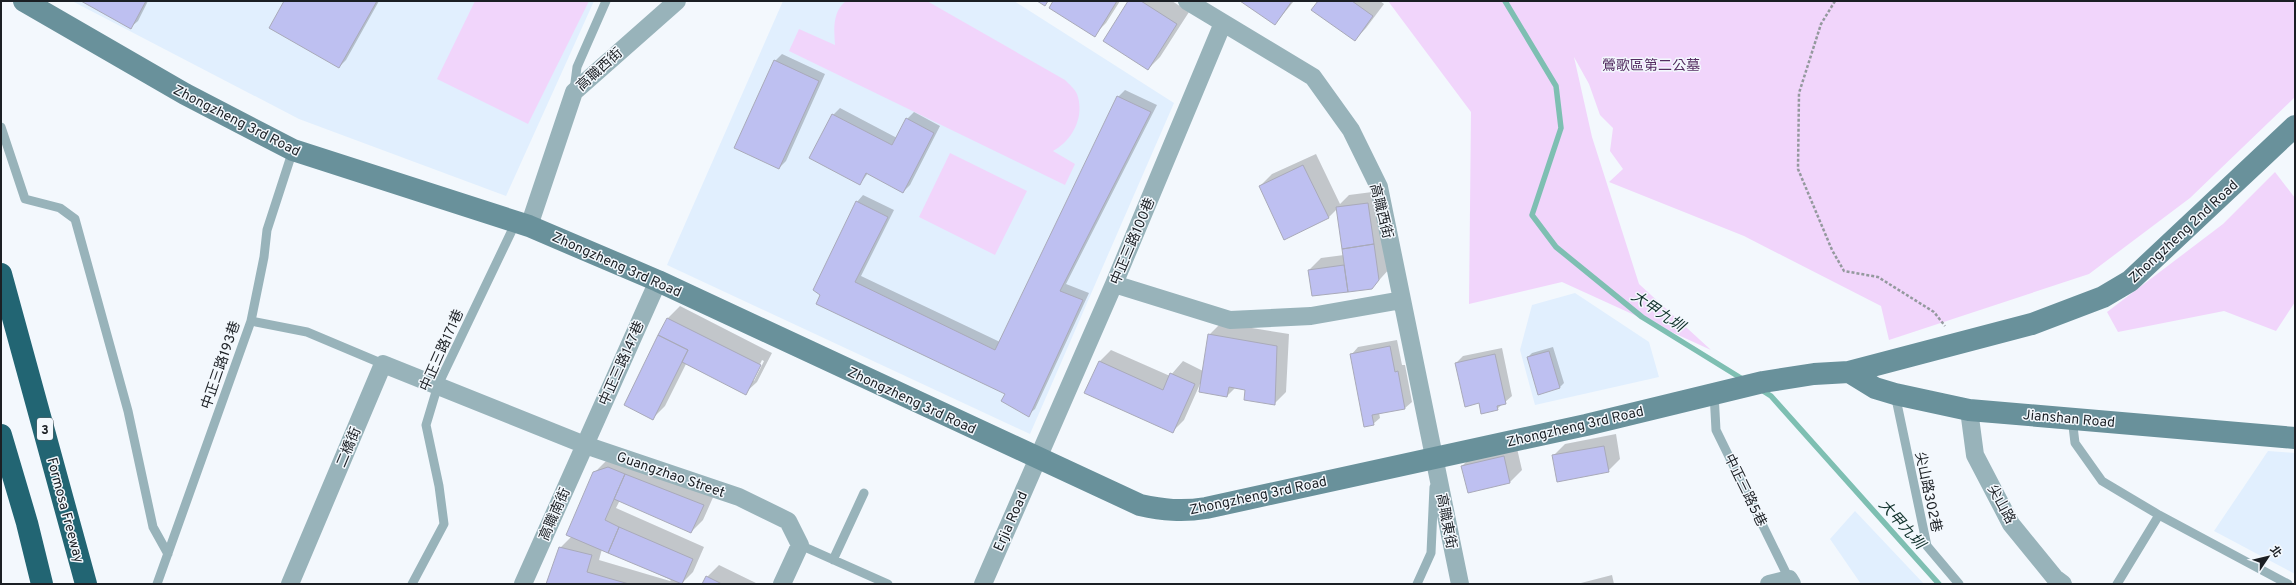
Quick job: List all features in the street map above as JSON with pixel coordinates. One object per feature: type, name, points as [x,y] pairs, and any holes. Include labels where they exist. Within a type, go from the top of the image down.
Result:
[{"type":"highway","name":"Formosa Freeway","points":[[1,274],[86,584]]},
{"type":"highway","points":[[1,435],[27,523],[42,584]]},
{"type":"street","name":"Zhongzheng 3rd Road","points":[[24,1],[185,94],[293,150],[523,224],[658,281],[1140,505],[1164,510],[1188,511],[1435,458],[1586,425],[1751,384],[1814,374],[1849,372]]},
{"type":"street","name":"高職西街","points":[[523,224],[574,92],[677,1]]},
{"type":"street","name":"高職西街","points":[[1187,1],[1313,77],[1351,130],[1379,188],[1435,458]]},
{"type":"street","name":"中正三路100巷","points":[[1038,458],[1114,284],[1223,23]]},
{"type":"street","name":"Zhongzheng 2nd Road","points":[[1849,372],[2032,324],[2103,297],[2130,282],[2295,126]]},
{"type":"street","name":"中正三路147巷","points":[[584,445],[658,281]]},
{"type":"street","points":[[1114,284],[1230,320],[1311,316],[1402,300]]},
{"type":"street","points":[[383,364],[438,385]]},
{"type":"street","name":"二橋街","points":[[290,584],[383,364]]},
{"type":"street","name":"Jianshan Road","points":[[1849,372],[1875,388],[1895,394],[1969,410],[2295,438]]},
{"type":"street","name":"Guangzhao Street","points":[[438,385],[584,445],[739,497],[788,521],[800,546]]},
{"type":"street","name":"尖山路","points":[[1969,410],[1975,455],[2011,524],[2055,578],[2063,584]]},
{"type":"street","name":"高職南街","points":[[523,584],[584,445]]},
{"type":"street","name":"Erjia Road","points":[[983,584],[1038,458]]},
{"type":"street","name":"高職東街","points":[[1435,458],[1460,584]]},
{"type":"street","points":[[782,584],[800,546]]},
{"type":"street","points":[[1770,584],[1790,582]]},
{"type":"lane","points":[[574,92],[577,67],[606,1]]},
{"type":"lane","points":[[1,127],[25,199],[60,208],[75,219],[128,411],[153,527],[168,554]]},
{"type":"lane","name":"中正三路193巷","points":[[157,584],[251,320],[264,258],[268,230],[293,150]]},
{"type":"lane","name":"中正三路171巷","points":[[412,584],[444,524],[439,486],[426,426],[438,385],[523,224]]},
{"type":"lane","points":[[251,320],[307,332],[383,364]]},
{"type":"lane","name":"中正三路5巷","points":[[1714,393],[1716,430],[1790,582]]},
{"type":"lane","name":"尖山路302巷","points":[[1895,394],[1927,546],[1959,584]]},
{"type":"lane","points":[[2072,418],[2074,443],[2102,481],[2159,515],[2288,584]]},
{"type":"lane","points":[[1416,584],[1431,554],[1435,458]]},
{"type":"lane","points":[[833,560],[864,493]]},
{"type":"lane","points":[[2117,584],[2159,515]]},
{"type":"lane","points":[[800,546],[888,584]]},
{"type":"path","points":[[1835,1],[1821,24],[1799,93],[1798,169],[1832,250],[1844,271],[1878,277],[1911,297],[1934,312],[1956,343]]},
{"type":"shaded area","points":[[72,1],[594,1],[506,196],[299,119]]},
{"type":"shaded area","points":[[783,1],[1014,1],[1174,103],[1030,434],[667,265]]},
{"type":"shaded area","points":[[1575,293],[1649,342],[1659,377],[1535,405],[1520,350],[1532,305]]},
{"type":"shaded area","points":[[2268,451],[2295,453],[2295,574],[2214,531]]},
{"type":"shaded area","points":[[1855,511],[1924,584],[1861,584],[1830,539]]},
{"type":"green space","points":[[475,1],[589,1],[528,124],[437,79]]},
{"type":"green space","points":[[846,1],[927,1],[1065,80],[1077,94],[1079,111],[1076,127],[1066,141],[1053,151],[1075,164],[1065,185],[789,51],[799,29],[835,45],[834,27],[836,16],[841,5]]},
{"type":"green space","name":"鶯歌區第二公墓","points":[[1388,1],[2295,1],[2295,97],[2190,198],[2089,274],[1889,340],[1881,306],[1744,236],[1609,182],[1623,169],[1610,151],[1613,128],[1600,115],[1589,84],[1574,57],[1592,137],[1639,284],[1711,350],[1562,282],[1469,304],[1471,112]]},
{"type":"green space","points":[[950,153],[1027,191],[995,255],[919,217]]},
{"type":"green space","points":[[2275,172],[2295,198],[2295,302],[2276,331],[2224,311],[2118,332],[2107,312],[2223,224]]},
{"type":"building","points":[[81,1],[146,1],[131,29]]},
{"type":"building","points":[[284,1],[377,1],[339,68],[269,28]]},
{"type":"building","points":[[1037,1],[1048,1],[1045,6]]},
{"type":"building","points":[[1053,1],[1117,1],[1095,37],[1049,8]]},
{"type":"building","points":[[1128,1],[1141,1],[1177,24],[1148,70],[1103,41]]},
{"type":"building","points":[[1240,1],[1292,1],[1275,25]]},
{"type":"building","points":[[1318,1],[1352,1],[1373,16],[1355,41],[1311,10]]},
{"type":"building","points":[[774,60],[819,81],[779,169],[734,148]]},
{"type":"building","points":[[1117,96],[1151,112],[1060,291],[1083,300],[1029,417],[1001,401],[1005,394],[816,304],[820,295],[813,290],[856,201],[888,217],[855,282],[995,350]]},
{"type":"building","points":[[832,114],[892,145],[906,118],[934,133],[903,193],[866,173],[860,185],[809,158]]},
{"type":"building","points":[[1303,165],[1329,218],[1284,240],[1259,186]]},
{"type":"building","points":[[1368,203],[1374,244],[1342,249],[1336,207]]},
{"type":"building","points":[[1374,244],[1379,280],[1372,289],[1348,292],[1342,249]]},
{"type":"building","points":[[1344,265],[1348,292],[1312,296],[1308,270]]},
{"type":"building","points":[[667,318],[761,365],[746,395],[682,362],[688,350],[658,335]]},
{"type":"building","points":[[1208,334],[1277,346],[1275,405],[1244,400],[1245,390],[1229,387],[1227,397],[1199,392]]},
{"type":"building","points":[[658,335],[688,350],[653,420],[624,405]]},
{"type":"building","points":[[1390,346],[1395,372],[1398,371],[1405,409],[1372,415],[1374,425],[1364,427],[1350,354]]},
{"type":"building","points":[[1549,351],[1560,388],[1538,395],[1527,357]]},
{"type":"building","points":[[1495,354],[1506,404],[1497,406],[1498,410],[1481,414],[1479,403],[1465,407],[1455,363]]},
{"type":"building","points":[[1099,361],[1163,390],[1170,373],[1195,384],[1173,433],[1084,393]]},
{"type":"building","points":[[1604,446],[1609,472],[1557,482],[1552,455]]},
{"type":"building","points":[[1504,456],[1510,483],[1468,493],[1461,466]]},
{"type":"building","points":[[608,467],[625,474],[605,520],[619,527],[608,553],[566,535],[593,472]]},
{"type":"building","points":[[625,474],[704,505],[691,533],[614,499]]},
{"type":"building","points":[[619,527],[693,559],[682,584],[608,553]]},
{"type":"building","points":[[559,547],[592,555],[587,572],[629,584],[546,584]]},
{"type":"building","points":[[706,576],[722,584],[702,584]]},
{"type":"waterway","name":"大甲九圳","points":[[1505,1],[1556,86],[1561,128],[1532,215],[1556,247],[1642,317],[1744,380]]},
{"type":"waterway","name":"大甲九圳","points":[[1760,389],[1771,396],[1939,584]]}]
